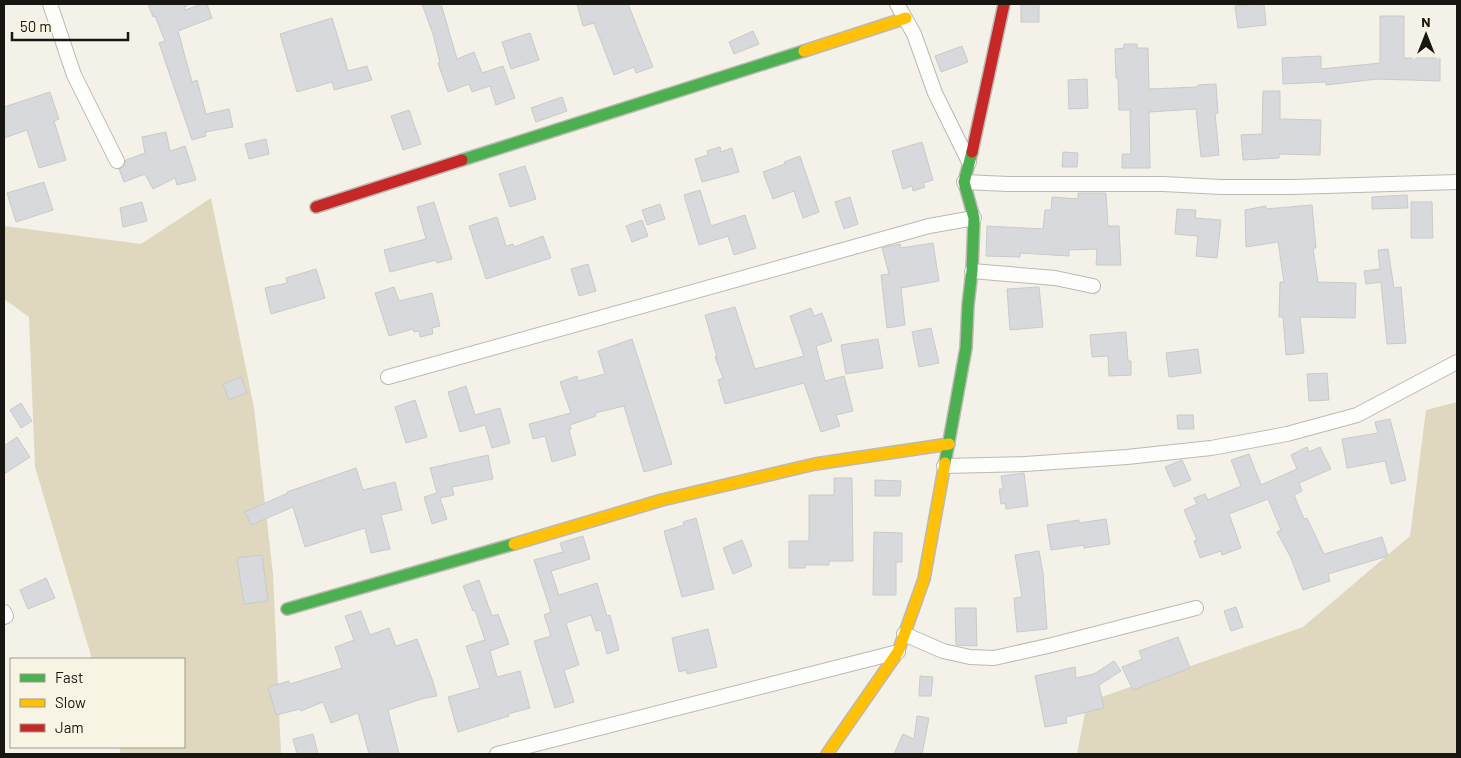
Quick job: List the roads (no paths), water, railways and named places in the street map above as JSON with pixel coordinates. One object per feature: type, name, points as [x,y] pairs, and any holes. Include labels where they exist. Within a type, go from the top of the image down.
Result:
[{"type":"street","points":[[50,4],[74,75],[117,161]]},
{"type":"street","points":[[897,4],[914,34],[935,93],[969,162]]},
{"type":"street","points":[[827,754],[898,652],[924,579],[966,348],[974,218],[964,182],[979,125],[1004,4]]},
{"type":"street","points":[[316,207],[906,18]]},
{"type":"street","points":[[964,182],[1008,184],[1163,184],[1221,187],[1292,187],[1457,182]]},
{"type":"street","points":[[388,377],[929,226],[974,218]]},
{"type":"street","points":[[972,271],[1055,278],[1093,286]]},
{"type":"street","points":[[944,466],[1127,457],[1211,448],[1287,434],[1356,414],[1457,362]]},
{"type":"street","points":[[287,609],[572,528],[662,500],[815,464],[949,444]]},
{"type":"street","points":[[904,634],[943,651],[970,657],[994,658],[1196,608]]},
{"type":"street","points":[[4,612],[6,616],[4,617]]},
{"type":"street","points":[[497,754],[898,652]]}]
